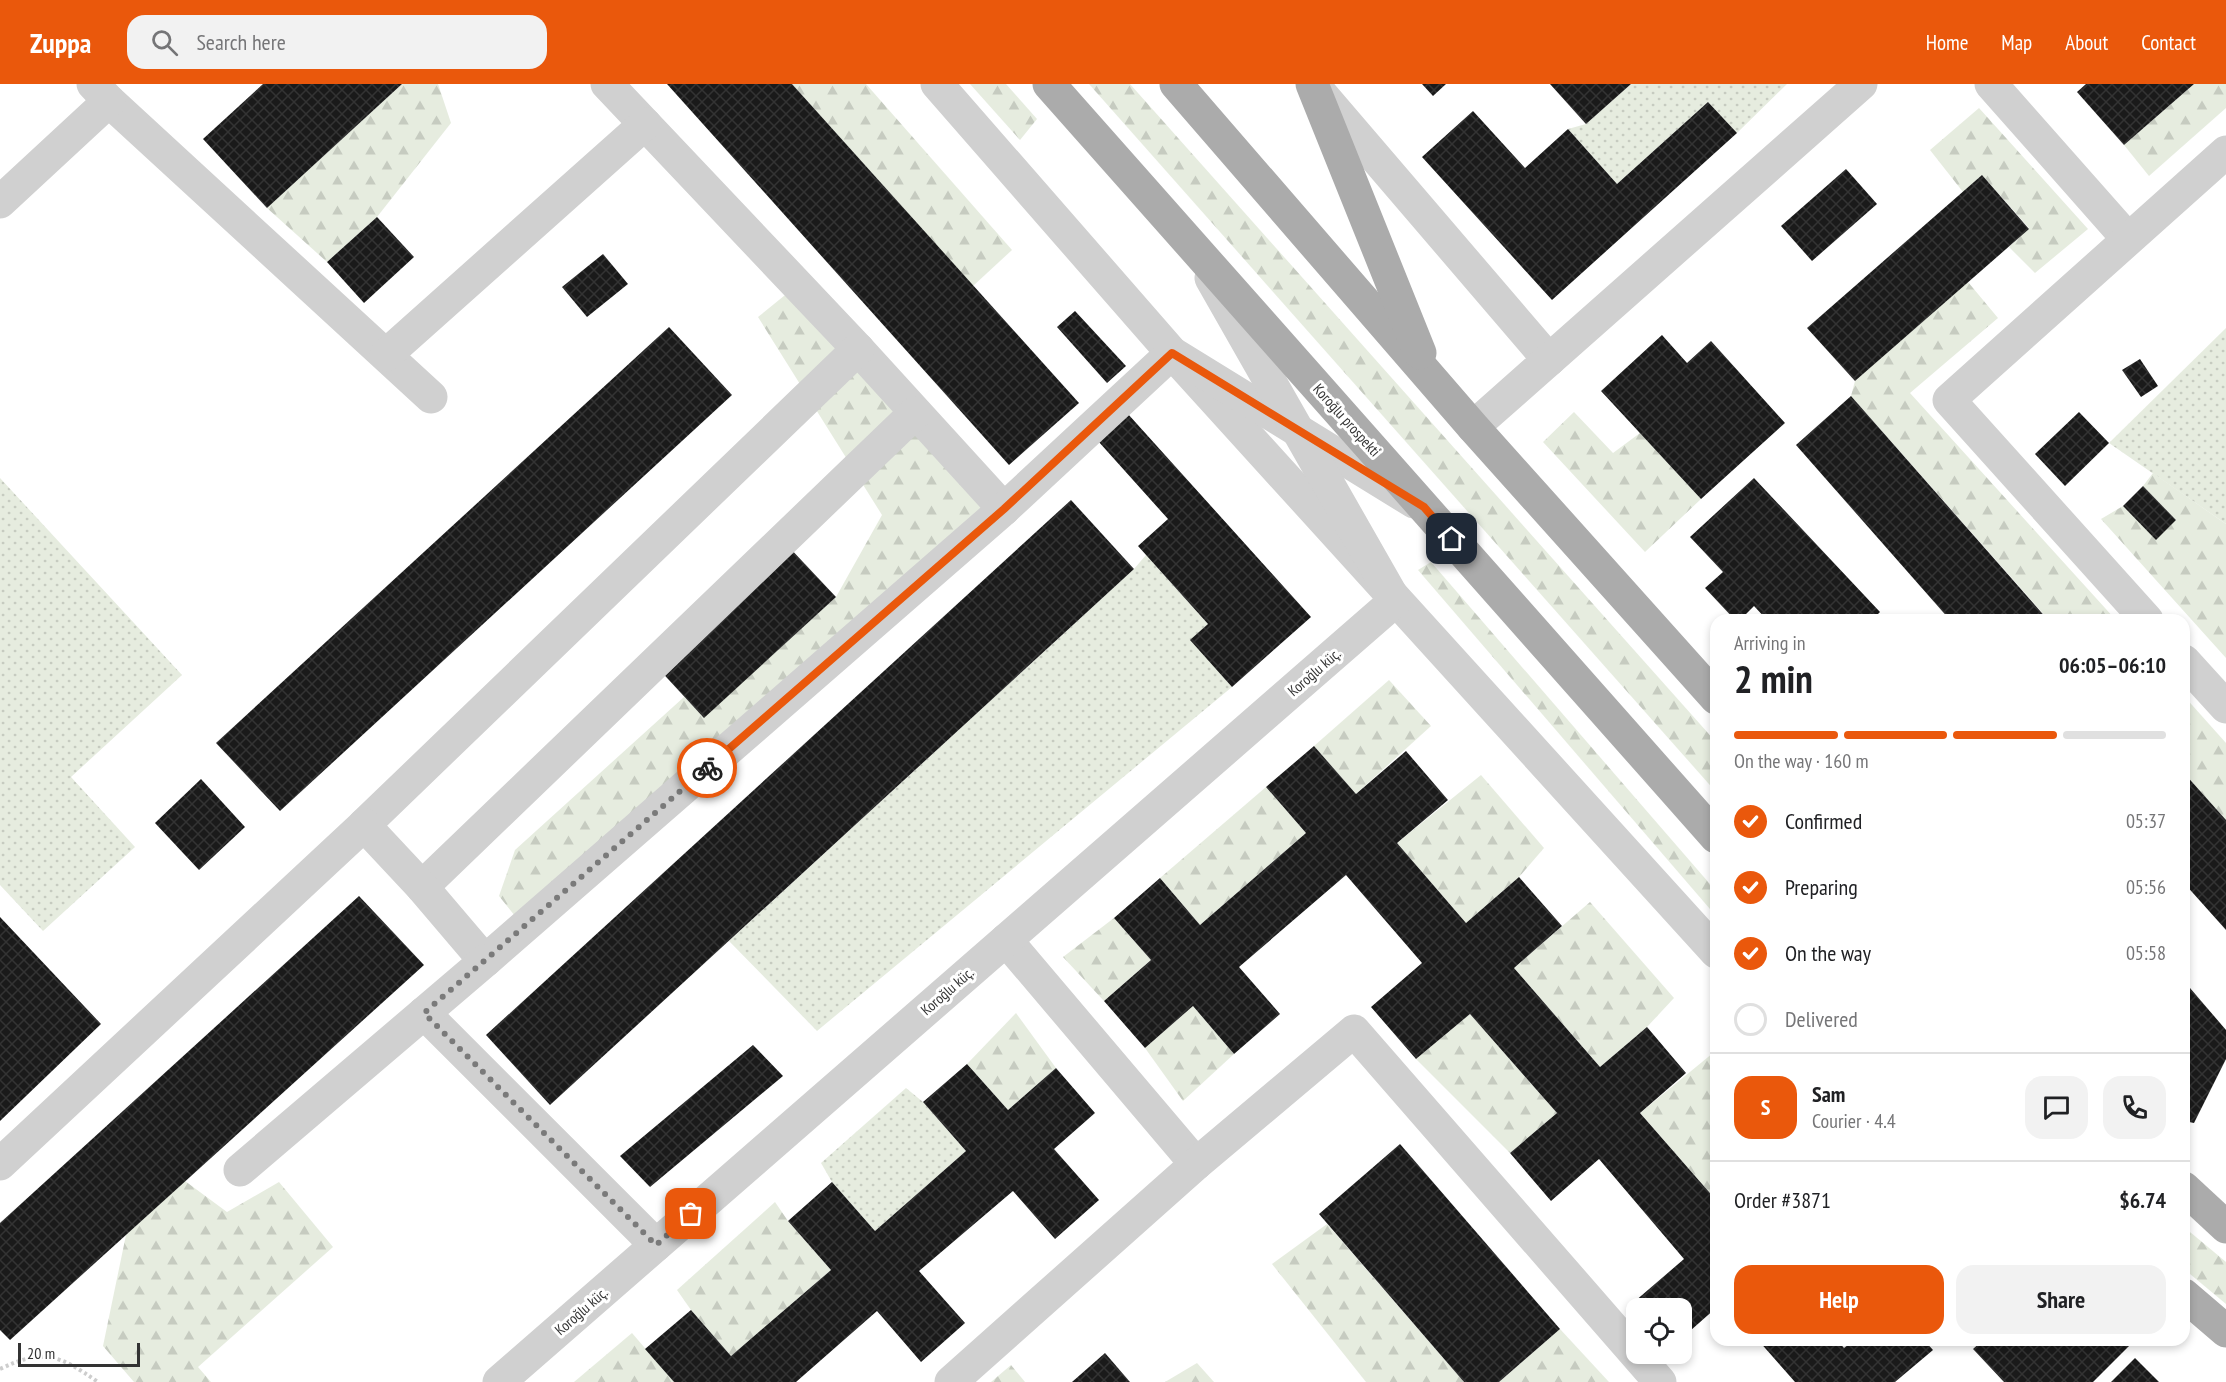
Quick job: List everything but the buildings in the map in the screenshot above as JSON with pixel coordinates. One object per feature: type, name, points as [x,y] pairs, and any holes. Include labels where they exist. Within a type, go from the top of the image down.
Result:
[{"type":"main road","name":"Koroğlu prospekti","points":[[1049,84],[1710,830]]},
{"type":"main road","points":[[1176,84],[1473,427],[1710,691]]},
{"type":"main road","points":[[1312,84],[1430,376]]},
{"type":"main road","points":[[2190,1194],[2226,1227]]},
{"type":"main road","points":[[2190,1300],[2226,1331]]},
{"type":"street","points":[[607,84],[858,348],[1004,509]]},
{"type":"street","points":[[937,84],[1172,353],[1710,945]]},
{"type":"street","points":[[1312,84],[1549,360]]},
{"type":"street","points":[[1473,427],[1861,84]]},
{"type":"street","points":[[1991,84],[2128,240]]},
{"type":"street","points":[[0,202],[101,93],[431,397]]},
{"type":"street","points":[[386,355],[645,124]]},
{"type":"street","points":[[2142,614],[1949,400],[2226,152]]},
{"type":"street","points":[[1193,247],[1395,601]]},
{"type":"street","points":[[0,1164],[364,825],[858,348]]},
{"type":"street","points":[[1172,353],[1424,507]]},
{"type":"street","points":[[240,1170],[1004,509],[1172,353]]},
{"type":"street","points":[[422,887],[915,412]]},
{"type":"street","name":"Koroğlu küç.","points":[[499,1382],[1395,601]]},
{"type":"street","points":[[2190,668],[2226,707]]},
{"type":"street","points":[[364,825],[422,887],[484,961]]},
{"type":"street","points":[[1006,940],[1196,1164]]},
{"type":"street","points":[[424,1013],[656,1245]]},
{"type":"street","points":[[951,1382],[1196,1164],[1354,1032],[1659,1382]]},
{"type":"path","points":[[0,1369],[22,1359],[44,1356],[70,1362],[98,1382]]},
{"type":"green space","points":[[402,84],[438,84],[451,123],[377,217],[327,262],[267,208]]},
{"type":"green space","points":[[792,84],[866,84],[1012,250],[973,286]]},
{"type":"green space","points":[[970,84],[1006,84],[1037,119],[1020,140]]},
{"type":"green space","points":[[1089,84],[1130,84],[1710,735],[1710,785]]},
{"type":"green space","points":[[1631,84],[1787,84],[1737,133],[1708,102],[1617,184],[1568,129],[1586,124]]},
{"type":"green space","points":[[2194,84],[2226,84],[2226,108],[2149,176],[2124,145]]},
{"type":"green space","points":[[1979,108],[2088,229],[2035,273],[2009,247],[2029,228],[1982,175],[1963,192],[1930,150]]},
{"type":"green space","points":[[1968,282],[1998,318],[1910,393],[2110,614],[2044,614],[1851,396],[1855,381]]},
{"type":"green space","points":[[795,287],[990,502],[523,926],[499,896],[515,850],[684,697],[704,717],[836,597],[882,515],[758,317]]},
{"type":"green space","points":[[2226,328],[2226,524],[2109,443]]},
{"type":"green space","points":[[1574,412],[1613,453],[1640,433],[1701,499],[1645,552],[1543,442]]},
{"type":"green space","points":[[2153,473],[2226,524],[2226,658],[2190,618],[2190,614],[2186,614],[2101,519],[2123,506],[2156,539],[2176,520],[2143,486]]},
{"type":"green space","points":[[0,478],[182,675],[71,777],[135,847],[43,931],[0,885]]},
{"type":"green space","points":[[1146,555],[1208,624],[1191,640],[1232,687],[817,1031],[729,941],[1134,569]]},
{"type":"green space","points":[[1431,562],[1710,884],[1710,909],[1418,570]]},
{"type":"green space","points":[[1389,680],[1431,726],[1356,794],[1314,746]]},
{"type":"green space","points":[[2190,703],[2226,743],[2226,820],[2190,780]]},
{"type":"green space","points":[[1481,775],[1544,848],[1519,877],[1466,923],[1397,843]]},
{"type":"green space","points":[[1266,787],[1306,833],[1200,925],[1160,878]]},
{"type":"green space","points":[[1590,902],[1674,998],[1647,1027],[1600,1067],[1514,968]]},
{"type":"green space","points":[[1114,918],[1151,960],[1104,1001],[1063,957]]},
{"type":"green space","points":[[1193,1006],[1234,1054],[1183,1101],[1145,1048]]},
{"type":"green space","points":[[1016,1013],[1056,1068],[1008,1110],[967,1064]]},
{"type":"green space","points":[[1470,1014],[1557,1113],[1510,1153],[1416,1059]]},
{"type":"green space","points":[[1710,1055],[1710,1193],[1640,1113]]},
{"type":"green space","points":[[906,1088],[923,1102],[966,1151],[875,1231],[832,1182],[821,1163]]},
{"type":"green space","points":[[185,1181],[227,1212],[279,1182],[333,1247],[198,1367],[211,1382],[134,1382],[103,1346],[126,1235]]},
{"type":"green space","points":[[775,1202],[788,1221],[831,1270],[731,1356],[691,1310],[677,1290]]},
{"type":"green space","points":[[1327,1224],[1464,1382],[1366,1382],[1272,1264]]},
{"type":"green space","points":[[2190,1232],[2226,1262],[2226,1304],[2190,1274]]},
{"type":"green space","points":[[1560,1329],[1609,1382],[1499,1382]]},
{"type":"green space","points":[[632,1333],[674,1382],[574,1382]]},
{"type":"green space","points":[[1197,1363],[1214,1382],[1165,1382]]},
{"type":"green space","points":[[1011,1365],[1025,1382],[991,1382]]},
{"type":"way so far","points":[[691,1214],[656,1245],[424,1013],[707,768]]},
{"type":"route","points":[[707,768],[1004,509],[1172,353],[1424,507],[1452,539]]}]
